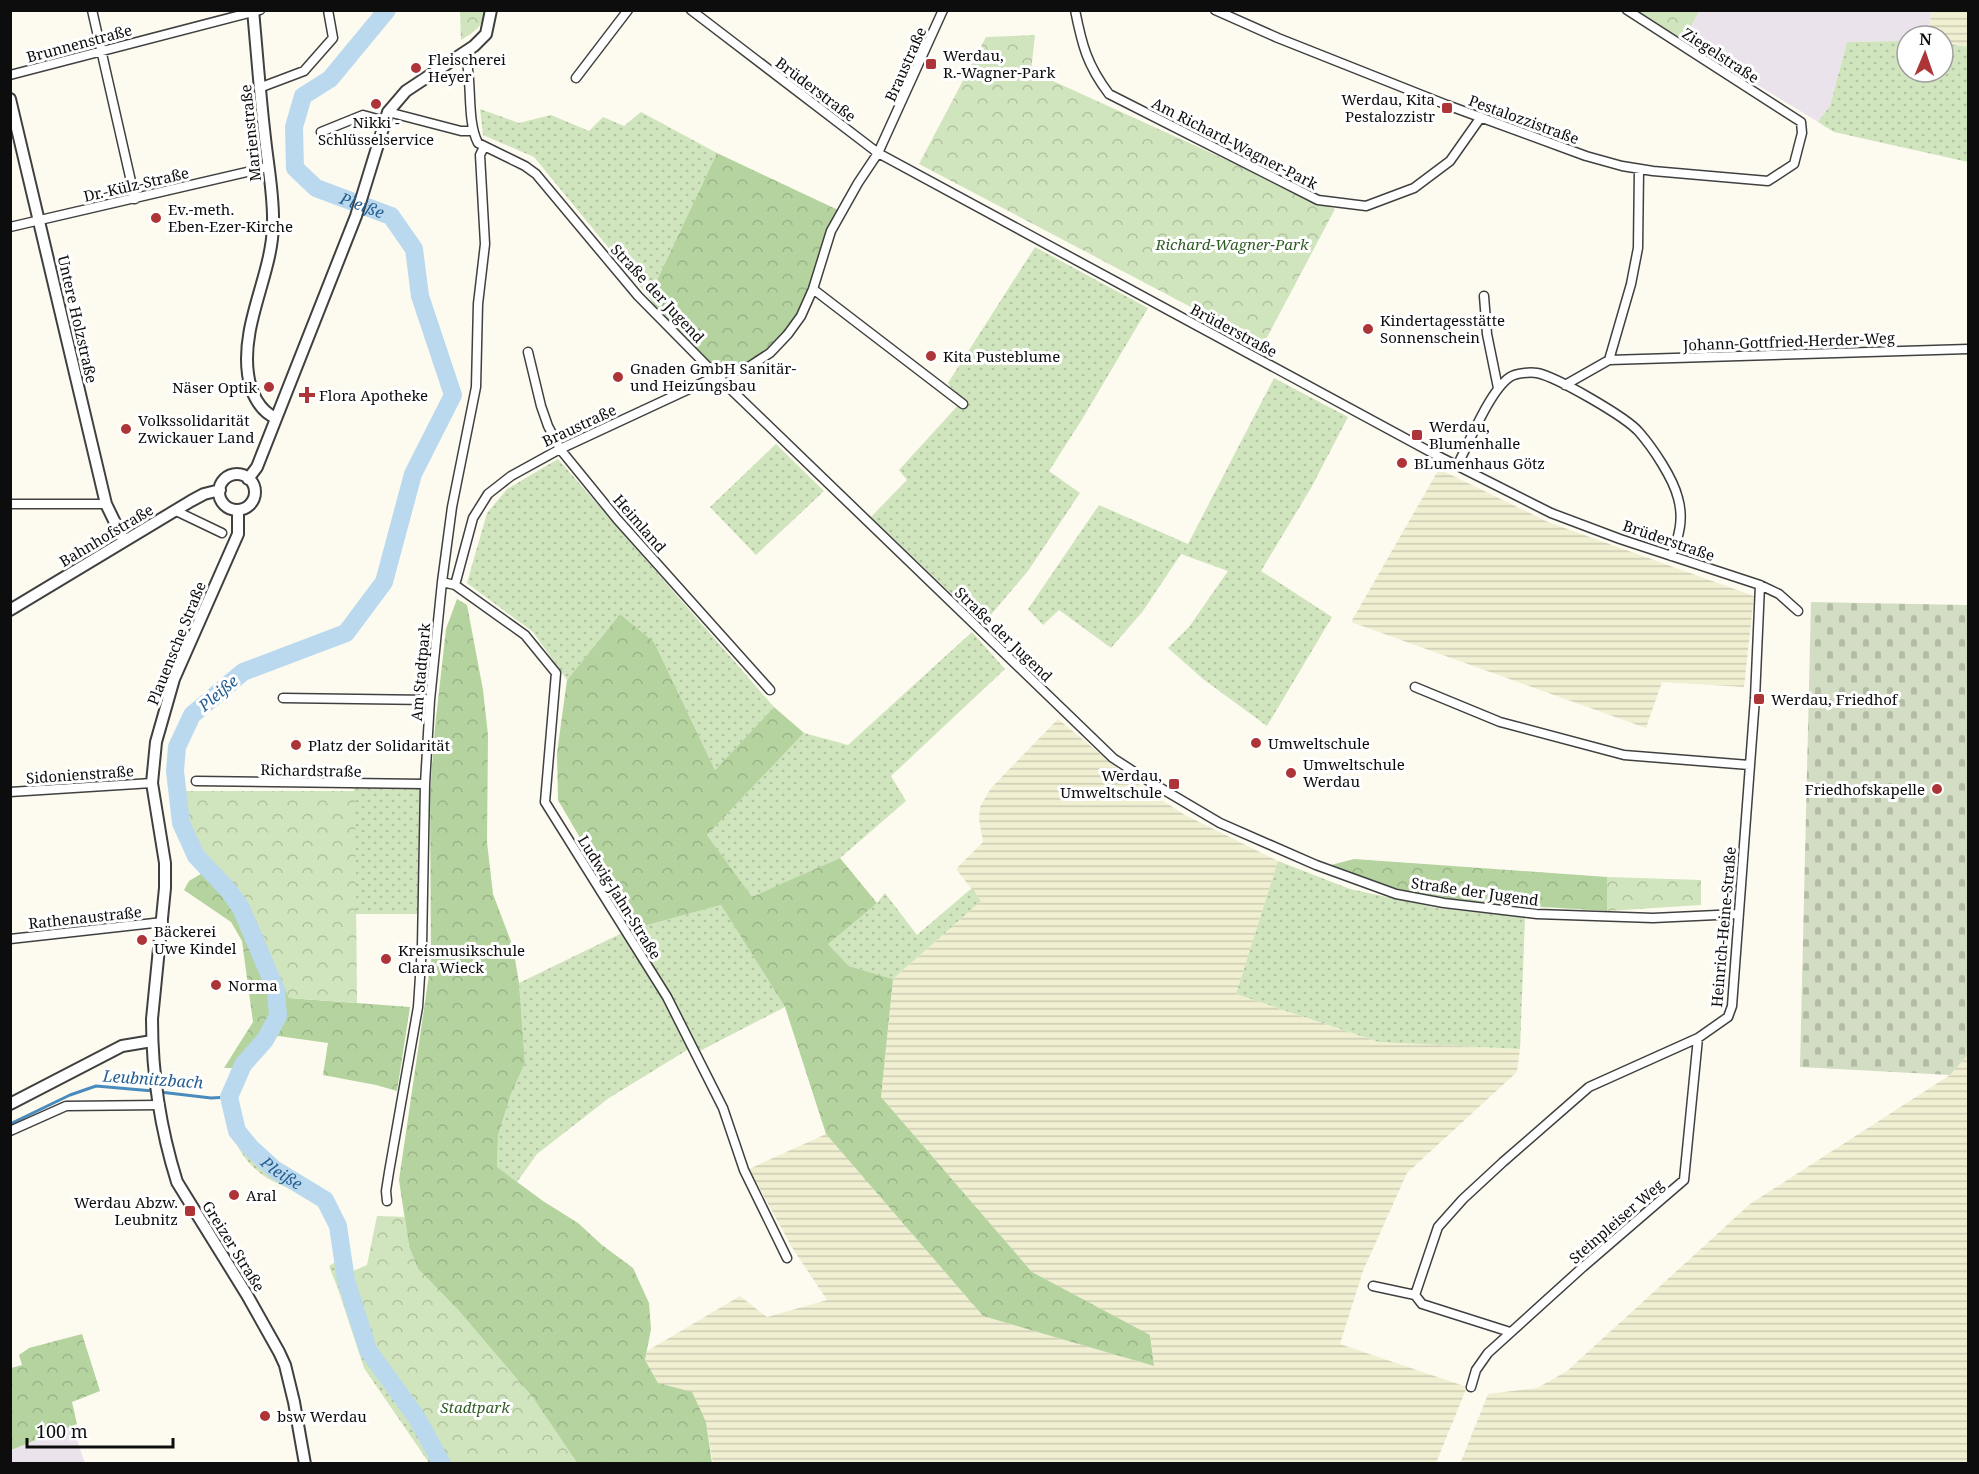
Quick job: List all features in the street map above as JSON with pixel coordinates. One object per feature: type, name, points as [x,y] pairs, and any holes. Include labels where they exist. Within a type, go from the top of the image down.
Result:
[{"type":"street","points":[[92,10],[135,199]]},
{"type":"street","points":[[259,88],[304,71],[333,38],[328,10]]},
{"type":"street","points":[[248,478],[257,467],[356,216],[386,117],[406,91],[465,53],[486,34],[491,10]]},
{"type":"street","points":[[576,78],[628,10]]},
{"type":"street","name":"Brüderstraße","points":[[691,10],[878,153],[1456,466],[1551,513],[1760,585],[1779,594],[1798,610]]},
{"type":"street","name":"Braustraße","points":[[455,585],[473,518],[488,494],[511,476],[560,449],[717,376],[750,366],[770,353],[801,316],[813,289],[831,231],[878,153],[943,10]]},
{"type":"street","name":"Am Richard-Wagner-Park","points":[[1075,10],[1081,41],[1093,73],[1109,94],[1318,200],[1366,206],[1414,188],[1449,161],[1481,117]]},
{"type":"street","name":"Pestalozzistraße","points":[[1215,10],[1278,38],[1481,117],[1586,156],[1639,169],[1767,181],[1794,164],[1802,134],[1801,122]]},
{"type":"street","name":"Ziegelstraße","points":[[1627,10],[1801,122]]},
{"type":"street","name":"Brunnenstraße","points":[[10,75],[256,11]]},
{"type":"street","name":"Marienstraße","points":[[256,11],[259,88],[273,208],[273,228],[248,337],[248,372],[251,388],[262,408],[266,414],[276,418]]},
{"type":"street","points":[[465,53],[473,131],[478,143],[484,147]]},
{"type":"street","name":"Untere Holzstraße","points":[[10,99],[106,504],[124,542]]},
{"type":"street","points":[[321,132],[363,115],[473,131]]},
{"type":"street","name":"Straße der Jugend","points":[[484,147],[525,166],[536,174],[638,296],[717,376],[1113,759],[1220,823],[1326,869],[1396,894],[1444,903],[1537,914],[1653,918],[1738,914]]},
{"type":"street","name":"Am Stadtpark","points":[[387,1201],[389,1172],[418,1007],[422,946],[424,784],[442,582],[452,507],[476,387],[478,304],[484,244],[480,155],[484,147]]},
{"type":"street","name":"Dr.-Külz-Straße","points":[[10,228],[268,166]]},
{"type":"street","points":[[1565,385],[1609,360],[1631,284],[1638,248],[1639,169]]},
{"type":"street","points":[[813,289],[963,404]]},
{"type":"street","points":[[1484,296],[1487,334],[1498,388]]},
{"type":"street","name":"Johann-Gottfried-Herder-Weg","points":[[1609,360],[1968,349]]},
{"type":"street","name":"Heimland","points":[[528,352],[548,426],[560,449],[617,519],[770,690]]},
{"type":"street","points":[[1456,466],[1498,388],[1512,375],[1537,373],[1565,385],[1604,407],[1638,430],[1660,460],[1679,499],[1681,533],[1671,556]]},
{"type":"street","points":[[239,475],[248,478],[253,484],[255,496],[249,506],[233,510],[223,503],[220,490],[223,481],[228,477],[239,475]]},
{"type":"street","name":"Bahnhofstraße","points":[[10,610],[204,494],[220,490]]},
{"type":"street","points":[[10,504],[106,504]]},
{"type":"street","name":"Plauensche Straße","points":[[152,1041],[152,1019],[165,888],[165,863],[152,783],[156,742],[166,705],[185,653],[238,534],[238,510]]},
{"type":"street","points":[[176,511],[222,533]]},
{"type":"street","name":"Ludwig-Jahn-Straße","points":[[442,582],[455,585],[525,635],[556,673],[545,802],[667,997],[723,1108],[744,1170],[787,1258]]},
{"type":"street","name":"Heinrich-Heine-Straße","points":[[1415,1295],[1438,1227],[1463,1199],[1503,1162],[1588,1087],[1698,1038],[1728,1017],[1732,1006],[1755,698],[1760,585]]},
{"type":"street","points":[[1415,687],[1500,722],[1624,755],[1749,765]]},
{"type":"street","points":[[283,698],[430,700]]},
{"type":"street","name":"Richardstraße","points":[[196,782],[424,784]]},
{"type":"street","name":"Sidonienstraße","points":[[10,792],[152,783]]},
{"type":"street","name":"Rathenaustraße","points":[[10,939],[163,922]]},
{"type":"street","name":"Steinpleiser Weg","points":[[1471,1387],[1476,1370],[1488,1353],[1684,1180],[1698,1038]]},
{"type":"street","points":[[10,1104],[122,1046],[152,1041]]},
{"type":"street","name":"Greizer Straße","points":[[152,1041],[170,1161],[177,1182],[259,1314],[285,1365],[305,1464]]},
{"type":"street","points":[[10,1131],[66,1106],[160,1102]]},
{"type":"street","points":[[1373,1286],[1415,1295],[1422,1304],[1510,1332]]},
{"type":"shaded area","points":[[1699,11],[1932,11],[1929,24],[1895,24],[1895,41],[1847,42],[1830,106],[1818,122],[1684,40]]},
{"type":"shaded area","points":[[72,1426],[85,1463],[11,1464],[11,1450]]},
{"type":"green space","points":[[460,11],[487,11],[477,28],[461,40]]},
{"type":"green space","points":[[1636,11],[1699,11],[1684,40]]},
{"type":"green space","points":[[1932,11],[1968,11],[1968,47],[1955,45],[1955,24],[1929,24]]},
{"type":"green space","name":"Richard-Wagner-Park","points":[[1035,35],[1031,71],[1335,209],[1263,345],[919,164],[986,37]]},
{"type":"green space","points":[[1895,41],[1895,84],[1955,84],[1955,45],[1968,47],[1968,162],[1834,132],[1818,122],[1830,106],[1847,42]]},
{"type":"green space","points":[[480,109],[519,123],[551,115],[589,131],[603,117],[624,126],[641,112],[717,153],[649,297],[534,157],[483,135]]},
{"type":"green space","points":[[717,153],[838,210],[801,316],[770,353],[717,376],[666,324],[649,297]]},
{"type":"green space","points":[[1035,247],[1148,308],[1049,471],[1080,493],[1028,571],[983,624],[871,517],[907,480],[899,470],[961,402],[948,383]]},
{"type":"green space","points":[[1274,378],[1348,417],[1311,488],[1261,571],[1332,617],[1267,726],[1203,679],[1168,648],[1189,627],[1228,571],[1181,554],[1143,611],[1111,648],[1059,610],[1043,625],[1028,609],[1099,505],[1188,544]]},
{"type":"green space","points":[[776,444],[824,491],[756,555],[710,507]]},
{"type":"green space","points":[[558,459],[774,707],[715,770],[654,642],[620,614],[567,680],[533,632],[467,583],[487,513],[507,489]]},
{"type":"green space","points":[[1439,469],[1548,522],[1754,596],[1744,687],[1662,682],[1646,728],[1351,622]]},
{"type":"green space","points":[[457,599],[467,605],[483,690],[488,735],[487,842],[493,894],[513,947],[519,983],[525,1063],[511,1094],[498,1135],[497,1167],[543,1201],[578,1223],[602,1245],[633,1268],[649,1303],[651,1329],[645,1360],[658,1383],[692,1392],[706,1422],[712,1463],[577,1463],[533,1398],[458,1310],[418,1269],[409,1247],[399,1180],[431,961],[430,794],[446,629]]},
{"type":"green space","points":[[1811,602],[1968,605],[1968,1055],[1950,1075],[1800,1067]]},
{"type":"green space","points":[[620,614],[654,642],[715,770],[774,707],[804,733],[707,835],[752,897],[840,858],[877,903],[828,944],[849,966],[893,979],[881,1097],[1032,1272],[1150,1335],[1154,1366],[983,1316],[826,1134],[785,1007],[721,905],[633,929],[558,800],[557,753],[567,680]]},
{"type":"green space","points":[[972,632],[1005,669],[891,776],[906,801],[840,858],[752,898],[707,835],[804,733],[848,745]]},
{"type":"green space","points":[[1058,719],[1128,777],[1183,814],[1278,861],[1236,994],[1379,1042],[1520,1049],[1517,1072],[1407,1173],[1363,1271],[1340,1344],[1467,1387],[1436,1463],[713,1463],[706,1422],[658,1383],[645,1360],[647,1351],[740,1296],[767,1317],[827,1300],[793,1249],[749,1169],[826,1134],[983,1316],[1154,1366],[1150,1335],[1032,1272],[881,1097],[893,979],[981,901],[956,869],[983,842],[979,819],[980,807],[991,788]]},
{"type":"green space","points":[[425,784],[420,914],[356,914],[354,785]]},
{"type":"green space","points":[[178,791],[355,791],[357,1003],[289,998],[256,919],[196,856],[181,823]]},
{"type":"green space","points":[[1354,859],[1607,877],[1607,911],[1503,904],[1429,895],[1361,878],[1331,865]]},
{"type":"green space","points":[[1278,861],[1350,889],[1437,908],[1525,918],[1520,1049],[1379,1042],[1236,994]]},
{"type":"green space","points":[[209,869],[256,919],[289,998],[410,1007],[397,1091],[323,1075],[328,1043],[266,1033],[237,1068],[224,1068],[253,1022],[242,941],[231,922],[184,890],[189,881]]},
{"type":"green space","points":[[1607,877],[1701,880],[1701,905],[1607,911]]},
{"type":"green space","points":[[972,888],[981,901],[893,979],[849,966],[827,943],[877,903],[885,893],[917,935]]},
{"type":"green space","points":[[721,905],[785,1007],[696,1053],[692,1047],[609,1098],[537,1154],[517,1182],[497,1167],[498,1135],[511,1094],[525,1063],[519,983],[626,931]]},
{"type":"green space","points":[[266,1033],[278,1036],[253,1059],[242,1077],[235,1101],[241,1124],[249,1139],[270,1158],[323,1189],[336,1209],[345,1235],[348,1261],[353,1271],[367,1331],[450,1463],[429,1463],[364,1368],[329,1266],[337,1261],[333,1237],[324,1214],[307,1198],[255,1169],[241,1152],[231,1132],[223,1100],[240,1064]]},
{"type":"green space","points":[[1968,1055],[1968,1463],[1460,1464],[1488,1394],[1537,1388],[1567,1371],[1750,1204],[1950,1075]]},
{"type":"green space","name":"Stadtpark","points":[[377,1216],[405,1217],[409,1247],[418,1269],[458,1310],[533,1398],[577,1463],[450,1463],[367,1331],[353,1271],[367,1265]]},
{"type":"green space","points":[[82,1334],[100,1391],[72,1402],[77,1424],[11,1450],[11,1368],[22,1365],[19,1355],[29,1348]]},
{"type":"waterway","name":"Pleiße","points":[[387,10],[330,79],[303,96],[294,127],[295,168],[316,188],[391,216],[414,249],[420,296],[453,395],[413,474],[384,582],[346,633],[243,672],[192,715],[177,747],[175,771],[181,823],[196,856],[229,891],[241,908],[276,990],[278,1016],[265,1040],[243,1065],[229,1097],[237,1131],[251,1148],[274,1169],[325,1200],[338,1226],[346,1280],[368,1350],[417,1418],[442,1464]]},
{"type":"waterway","name":"Leubnitzbach","points":[[10,1124],[70,1095],[96,1086],[153,1091]]},
{"type":"waterway","name":"Leubnitzbach","points":[[160,1092],[211,1098],[229,1097]]},
{"type":"place","name":"Werdau, R.-Wagner-Park","points":[[931,64]]},
{"type":"place","name":"Fleischerei Heyer","points":[[416,68]]},
{"type":"place","name":"Nikki - Schlüsselservice","points":[[376,104]]},
{"type":"place","name":"Werdau, Kita Pestalozzistr","points":[[1447,108]]},
{"type":"place","name":"Ev.-meth. Eben-Ezer-Kirche","points":[[156,218]]},
{"type":"place","name":"Kindertagesstätte Sonnenschein","points":[[1368,329]]},
{"type":"place","name":"Kita Pusteblume","points":[[931,356]]},
{"type":"place","name":"Gnaden GmbH Sanitär- und Heizungsbau","points":[[618,377]]},
{"type":"place","name":"Näser Optik","points":[[269,387]]},
{"type":"place","name":"Flora Apotheke","points":[[307,395]]},
{"type":"place","name":"Volkssolidarität Zwickauer Land","points":[[126,429]]},
{"type":"place","name":"Werdau, Blumenhalle","points":[[1417,435]]},
{"type":"place","name":"BLumenhaus Götz","points":[[1402,463]]},
{"type":"place","name":"Werdau, Friedhof","points":[[1759,699]]},
{"type":"place","name":"Umweltschule","points":[[1256,743]]},
{"type":"place","name":"Platz der Solidarität","points":[[296,745]]},
{"type":"place","name":"Umweltschule Werdau","points":[[1291,773]]},
{"type":"place","name":"Werdau, Umweltschule","points":[[1174,784]]},
{"type":"place","name":"Friedhofskapelle","points":[[1937,789]]},
{"type":"place","name":"Bäckerei Uwe Kindel","points":[[142,940]]},
{"type":"place","name":"Kreismusikschule Clara Wieck","points":[[386,959]]},
{"type":"place","name":"Norma","points":[[216,985]]},
{"type":"place","name":"Aral","points":[[234,1195]]},
{"type":"place","name":"Werdau Abzw. Leubnitz","points":[[190,1211]]},
{"type":"place","name":"bsw Werdau","points":[[265,1416]]}]
